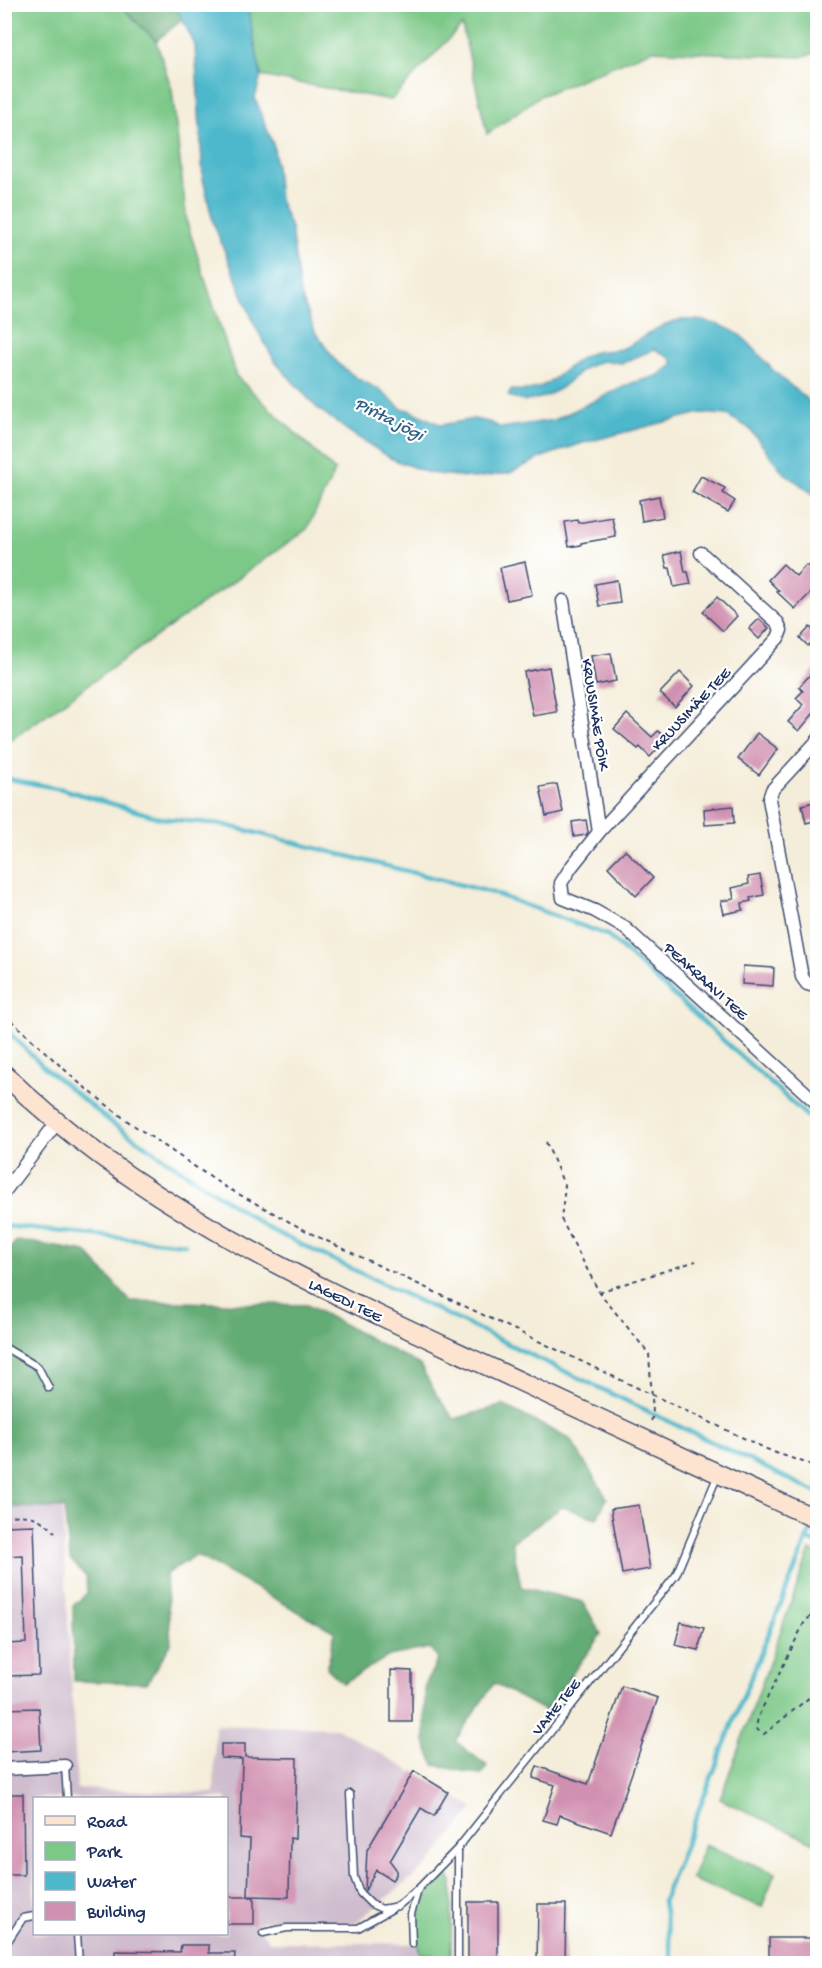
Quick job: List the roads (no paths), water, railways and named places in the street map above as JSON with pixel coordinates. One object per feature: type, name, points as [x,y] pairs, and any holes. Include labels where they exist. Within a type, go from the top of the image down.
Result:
[{"type":"street","name":"KRUUSIMÄE TEE","points":[[563,898],[561,883],[599,832],[778,638],[781,630],[778,623],[701,553]]},
{"type":"street","name":"KRUUSIMÄE PÕIK","points":[[562,601],[599,832]]},
{"type":"street","points":[[818,740],[772,790],[769,799],[802,977],[807,984],[818,987]]},
{"type":"street","name":"PEAKRAAVI TEE","points":[[563,898],[595,911],[625,928],[818,1104]]},
{"type":"street","name":"LAGEDI TEE","points":[[4,1074],[58,1121],[142,1185],[238,1244],[390,1320],[818,1520]]},
{"type":"street","points":[[4,1192],[58,1121]]},
{"type":"street","points":[[4,1769],[65,1766]]},
{"type":"lane","points":[[4,1347],[38,1367],[49,1388]]},
{"type":"lane","name":"VAHE TEE","points":[[263,1933],[287,1928],[358,1928],[398,1906],[418,1889],[458,1848],[676,1575],[718,1474]]},
{"type":"lane","points":[[65,1766],[67,1797]]},
{"type":"lane","points":[[350,1794],[354,1877],[360,1893],[371,1904],[382,1909],[398,1906]]},
{"type":"lane","points":[[458,1848],[458,1964]]},
{"type":"lane","points":[[412,1944],[411,1914],[418,1889]]},
{"type":"lane","points":[[4,1947],[23,1918],[33,1916]]},
{"type":"lane","points":[[77,1935],[79,1964]]},
{"type":"water","name":"Pirita jõgi","points":[[175,5],[247,5],[261,76],[255,98],[274,147],[279,199],[291,228],[300,293],[315,332],[337,363],[357,378],[380,390],[402,409],[410,410],[441,425],[474,419],[489,422],[501,428],[554,420],[632,383],[657,376],[674,364],[670,358],[655,349],[622,363],[602,361],[585,368],[561,388],[545,397],[525,401],[508,396],[511,390],[534,389],[543,386],[589,354],[621,349],[675,321],[692,320],[718,324],[741,336],[777,374],[817,408],[817,497],[782,471],[749,428],[727,415],[700,413],[583,443],[545,456],[510,473],[475,478],[429,473],[392,459],[316,407],[276,363],[255,326],[213,222],[203,179],[195,45]]},
{"type":"waterway","points":[[4,778],[62,789],[160,818],[225,825],[493,893],[607,935],[818,1126]]},
{"type":"waterway","points":[[4,1028],[46,1069],[112,1123],[269,1229],[818,1493]]},
{"type":"waterway","points":[[4,1226],[185,1244]]},
{"type":"waterway","points":[[673,1964],[663,1901],[810,1532]]},
{"type":"waterway","points":[[806,1539],[818,1544]]}]
